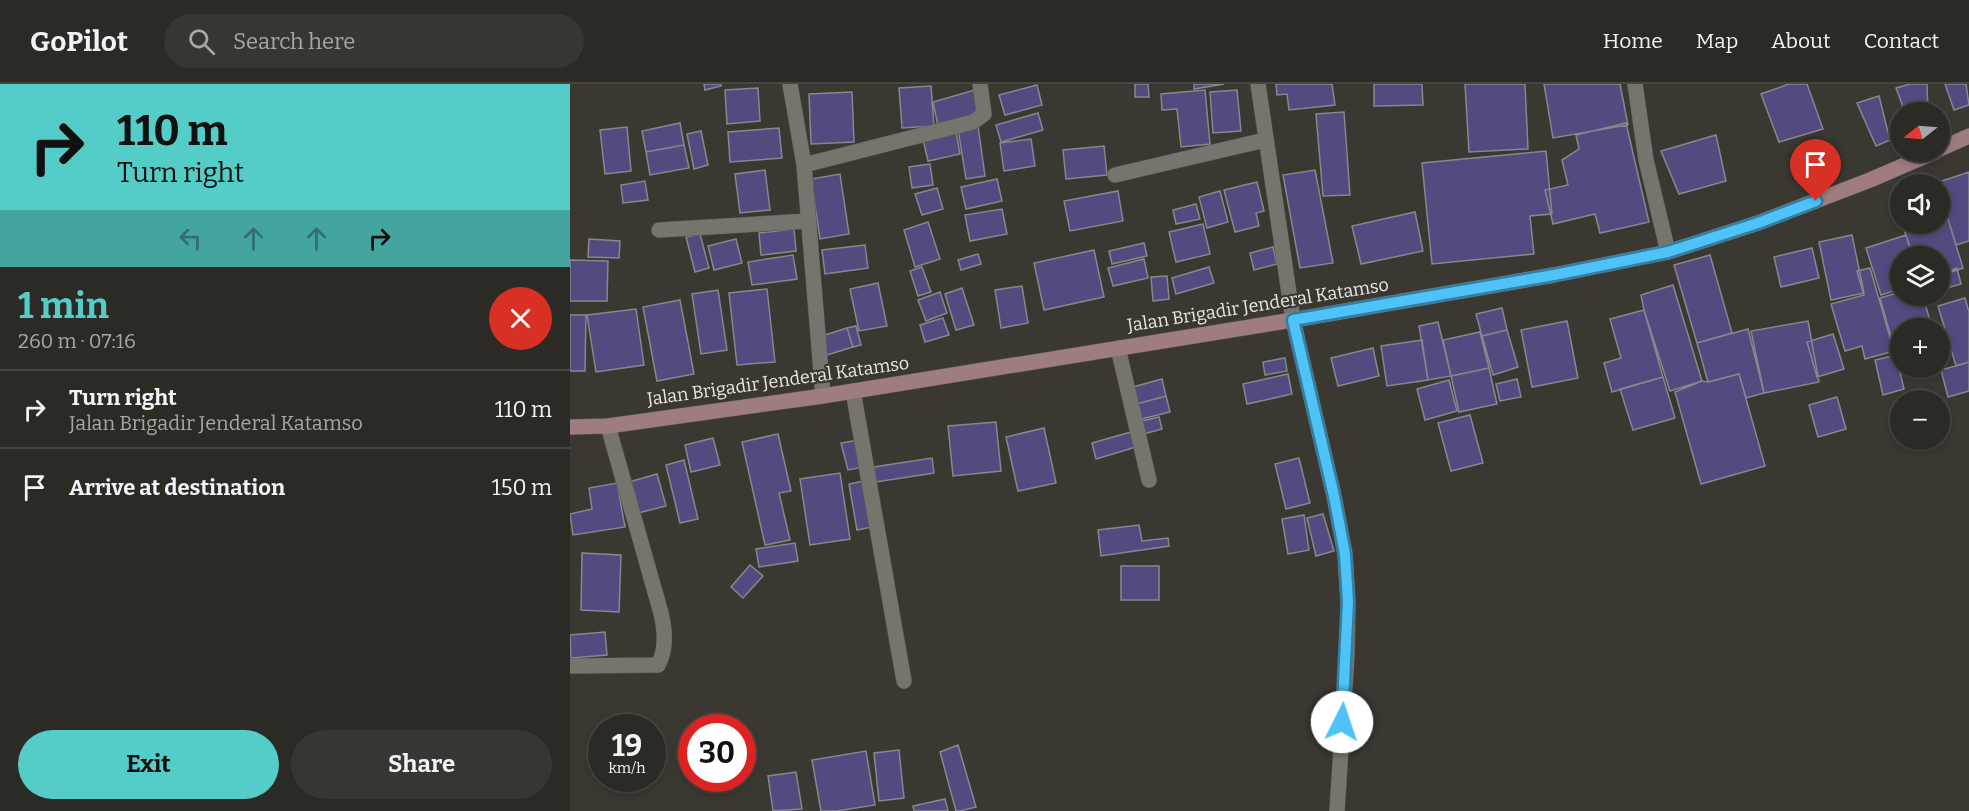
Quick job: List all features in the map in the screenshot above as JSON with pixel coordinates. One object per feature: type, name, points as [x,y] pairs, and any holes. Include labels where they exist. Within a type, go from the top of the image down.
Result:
[{"type":"main road","points":[[1950,145],[1969,136]]},
{"type":"main road","name":"Jalan Brigadir Jenderal Katamso","points":[[570,427],[608,426],[823,396],[1554,275],[1668,252],[1799,208],[1912,162]]},
{"type":"street","points":[[790,84],[804,165],[823,396]]},
{"type":"street","points":[[804,165],[973,122],[984,114],[980,84]]},
{"type":"street","points":[[1258,84],[1293,320],[1337,505],[1345,554],[1348,602],[1347,655],[1337,811]]},
{"type":"street","points":[[1635,84],[1646,160],[1668,252]]},
{"type":"street","points":[[1115,175],[1265,140]]},
{"type":"street","points":[[659,230],[808,221]]},
{"type":"street","points":[[1118,348],[1149,480]]},
{"type":"street","points":[[853,391],[904,681]]},
{"type":"street","points":[[570,666],[658,665],[663,656],[664,629],[661,613],[608,426]]},
{"type":"building","points":[[704,84],[721,84],[721,86],[705,90]]},
{"type":"building","points":[[1135,84],[1148,84],[1149,97],[1135,97]]},
{"type":"building","points":[[1194,84],[1224,84],[1194,89]]},
{"type":"building","points":[[1276,84],[1332,84],[1335,105],[1289,110],[1287,94],[1277,95]]},
{"type":"building","points":[[1374,84],[1422,84],[1423,105],[1374,106]]},
{"type":"building","points":[[1465,84],[1525,84],[1528,149],[1469,152]]},
{"type":"building","points":[[1544,84],[1620,84],[1628,125],[1553,138]]},
{"type":"building","points":[[1789,84],[1807,84],[1823,129],[1779,142],[1761,94]]},
{"type":"building","points":[[1910,84],[1927,84],[1928,102],[1901,102],[1896,88]]},
{"type":"building","points":[[1945,84],[1966,84],[1969,105],[1954,110]]},
{"type":"building","points":[[1037,85],[1042,105],[1005,115],[999,95]]},
{"type":"building","points":[[931,86],[934,126],[902,128],[899,88]]},
{"type":"building","points":[[758,88],[760,121],[727,124],[725,90]]},
{"type":"building","points":[[975,90],[981,114],[938,126],[933,102]]},
{"type":"building","points":[[1205,90],[1210,144],[1181,147],[1177,109],[1162,110],[1161,94]]},
{"type":"building","points":[[1237,90],[1241,131],[1213,133],[1210,92]]},
{"type":"building","points":[[852,92],[854,142],[811,144],[809,94]]},
{"type":"building","points":[[1879,96],[1890,140],[1876,146],[1857,103]]},
{"type":"building","points":[[1344,112],[1350,195],[1323,196],[1316,114]]},
{"type":"building","points":[[1038,113],[1043,130],[1001,142],[996,125]]},
{"type":"building","points":[[680,123],[684,145],[646,152],[642,131]]},
{"type":"building","points":[[1626,123],[1649,222],[1600,233],[1595,214],[1553,224],[1545,190],[1568,185],[1562,160],[1579,149],[1576,135]]},
{"type":"building","points":[[978,126],[985,176],[966,179],[958,129]]},
{"type":"building","points":[[627,127],[631,171],[605,174],[600,130]]},
{"type":"building","points":[[779,128],[782,158],[730,162],[728,132]]},
{"type":"building","points":[[701,131],[708,165],[694,169],[687,134]]},
{"type":"building","points":[[956,132],[960,154],[928,161],[923,139]]},
{"type":"building","points":[[1716,135],[1726,181],[1679,194],[1661,151]]},
{"type":"building","points":[[1031,139],[1035,166],[1004,171],[1000,143]]},
{"type":"building","points":[[684,145],[689,168],[650,175],[646,152]]},
{"type":"building","points":[[1104,146],[1107,175],[1066,179],[1063,150]]},
{"type":"building","points":[[1546,151],[1552,214],[1530,216],[1534,254],[1432,264],[1422,163]]},
{"type":"building","points":[[930,164],[933,185],[912,188],[909,167]]},
{"type":"building","points":[[765,170],[770,210],[740,213],[735,174]]},
{"type":"building","points":[[1315,170],[1333,263],[1300,268],[1283,175]]},
{"type":"building","points":[[1969,172],[1969,241],[1956,245],[1950,226],[1950,178]]},
{"type":"building","points":[[840,174],[849,234],[820,239],[811,179]]},
{"type":"building","points":[[997,179],[1002,201],[966,209],[961,187]]},
{"type":"building","points":[[645,181],[648,200],[623,203],[621,185]]},
{"type":"building","points":[[1257,182],[1264,211],[1256,213],[1259,226],[1235,232],[1224,190]]},
{"type":"building","points":[[937,188],[943,209],[922,215],[915,194]]},
{"type":"building","points":[[1118,191],[1123,221],[1070,231],[1064,201]]},
{"type":"building","points":[[1220,191],[1228,222],[1207,228],[1199,197]]},
{"type":"building","points":[[1196,204],[1200,219],[1176,224],[1173,210]]},
{"type":"building","points":[[1002,209],[1007,234],[970,241],[965,215]]},
{"type":"building","points":[[1415,212],[1423,251],[1361,264],[1352,226]]},
{"type":"building","points":[[928,222],[940,259],[915,267],[904,230]]},
{"type":"building","points":[[1203,224],[1210,254],[1176,262],[1169,232]]},
{"type":"building","points":[[1950,226],[1963,268],[1950,273],[1950,246],[1910,246],[1905,234],[1950,234]]},
{"type":"building","points":[[794,229],[796,251],[761,255],[759,233]]},
{"type":"building","points":[[700,234],[709,268],[695,272],[686,237]]},
{"type":"building","points":[[1852,235],[1864,293],[1831,300],[1819,242]]},
{"type":"building","points":[[1906,235],[1910,246],[1890,246],[1890,292],[1881,295],[1866,248]]},
{"type":"building","points":[[589,239],[620,241],[619,258],[588,257]]},
{"type":"building","points":[[736,239],[742,263],[714,270],[708,246]]},
{"type":"building","points":[[1144,243],[1147,256],[1112,264],[1109,251]]},
{"type":"building","points":[[865,245],[868,268],[825,274],[822,250]]},
{"type":"building","points":[[1273,247],[1277,264],[1254,270],[1250,253]]},
{"type":"building","points":[[1812,248],[1819,278],[1781,287],[1774,257]]},
{"type":"building","points":[[1094,250],[1104,297],[1044,310],[1034,263]]},
{"type":"building","points":[[978,254],[981,264],[961,270],[958,260]]},
{"type":"building","points":[[793,255],[797,279],[752,285],[748,262]]},
{"type":"building","points":[[1710,255],[1732,333],[1697,343],[1674,265]]},
{"type":"building","points":[[1144,259],[1148,278],[1113,286],[1108,268]]},
{"type":"building","points":[[570,260],[608,261],[607,301],[570,301]]},
{"type":"building","points":[[922,267],[931,292],[918,296],[910,271]]},
{"type":"building","points":[[1209,267],[1214,283],[1176,294],[1172,278]]},
{"type":"building","points":[[1870,268],[1890,337],[1890,352],[1865,359],[1862,346],[1845,351],[1831,304],[1864,295],[1857,271]]},
{"type":"building","points":[[1957,268],[1961,284],[1950,287],[1950,271]]},
{"type":"building","points":[[1167,276],[1169,299],[1153,301],[1151,277]]},
{"type":"building","points":[[878,283],[887,326],[859,331],[850,289]]},
{"type":"building","points":[[1673,285],[1702,381],[1670,391],[1641,295]]},
{"type":"building","points":[[1022,286],[1028,323],[1001,328],[995,290]]},
{"type":"building","points":[[962,288],[974,325],[956,330],[945,294]]},
{"type":"building","points":[[767,289],[775,362],[737,365],[729,293]]},
{"type":"building","points":[[718,290],[727,350],[701,354],[692,294]]},
{"type":"building","points":[[940,292],[947,313],[926,321],[918,300]]},
{"type":"building","points":[[1890,295],[1890,306],[1926,306],[1929,318],[1890,318],[1890,334],[1880,298]]},
{"type":"building","points":[[1965,298],[1969,312],[1969,362],[1956,366],[1950,346],[1950,318],[1942,318],[1938,306],[1950,306],[1950,302]]},
{"type":"building","points":[[680,300],[694,374],[657,381],[643,307]]},
{"type":"building","points":[[1502,308],[1507,330],[1482,336],[1476,314]]},
{"type":"building","points":[[636,309],[644,365],[596,372],[587,315]]},
{"type":"building","points":[[1644,310],[1663,377],[1612,392],[1604,363],[1621,358],[1610,319]]},
{"type":"building","points":[[570,315],[586,315],[585,371],[570,371]]},
{"type":"building","points":[[943,318],[949,335],[925,342],[920,325]]},
{"type":"building","points":[[1567,321],[1578,378],[1532,387],[1521,330]]},
{"type":"building","points":[[1808,321],[1819,382],[1764,393],[1751,331]]},
{"type":"building","points":[[1438,322],[1451,376],[1428,380],[1419,326]]},
{"type":"building","points":[[856,326],[861,345],[853,347],[847,328]]},
{"type":"building","points":[[847,328],[853,347],[827,355],[822,336]]},
{"type":"building","points":[[1748,329],[1764,393],[1746,398],[1739,374],[1708,382],[1697,343]]},
{"type":"building","points":[[1507,330],[1518,367],[1493,375],[1482,336]]},
{"type":"building","points":[[1480,332],[1489,368],[1451,376],[1443,340]]},
{"type":"building","points":[[1833,334],[1844,369],[1817,377],[1807,342]]},
{"type":"building","points":[[1422,340],[1428,380],[1387,386],[1381,346]]},
{"type":"building","points":[[1373,348],[1379,376],[1338,386],[1331,358]]},
{"type":"building","points":[[1890,356],[1890,378],[1901,378],[1904,389],[1890,390],[1890,393],[1883,395],[1875,360]]},
{"type":"building","points":[[1285,358],[1287,371],[1265,375],[1263,362]]},
{"type":"building","points":[[1969,362],[1969,391],[1950,396],[1950,390],[1946,390],[1943,378],[1950,378],[1950,367]]},
{"type":"building","points":[[1489,368],[1497,404],[1459,412],[1451,376]]},
{"type":"building","points":[[1288,374],[1292,394],[1247,404],[1243,384]]},
{"type":"building","points":[[1739,374],[1765,466],[1701,484],[1675,392],[1702,381],[1708,382]]},
{"type":"building","points":[[1663,377],[1675,418],[1633,430],[1620,389]]},
{"type":"building","points":[[1162,379],[1166,396],[1133,405],[1129,388]]},
{"type":"building","points":[[1517,379],[1521,397],[1500,401],[1496,384]]},
{"type":"building","points":[[1449,380],[1457,411],[1425,420],[1417,389]]},
{"type":"building","points":[[1166,396],[1170,412],[1137,420],[1133,405]]},
{"type":"building","points":[[1837,397],[1846,429],[1818,437],[1809,405]]},
{"type":"building","points":[[1470,415],[1483,463],[1451,471],[1438,423]]},
{"type":"building","points":[[1159,417],[1162,429],[1140,435],[1137,422]]},
{"type":"building","points":[[996,422],[1001,471],[953,476],[948,426]]},
{"type":"building","points":[[1044,428],[1056,483],[1018,491],[1006,437]]},
{"type":"building","points":[[1131,432],[1136,447],[1096,459],[1092,443]]},
{"type":"building","points":[[778,434],[791,491],[779,493],[790,540],[765,545],[742,442]]},
{"type":"building","points":[[713,438],[720,465],[691,472],[685,445]]},
{"type":"building","points":[[858,440],[864,467],[848,470],[841,443]]},
{"type":"building","points":[[932,458],[934,473],[876,482],[874,467]]},
{"type":"building","points":[[1299,458],[1310,503],[1286,509],[1275,464]]},
{"type":"building","points":[[684,460],[698,519],[680,523],[666,465]]},
{"type":"building","points":[[840,473],[850,539],[810,545],[800,479]]},
{"type":"building","points":[[657,474],[666,506],[638,513],[629,482]]},
{"type":"building","points":[[864,481],[872,527],[857,530],[849,484]]},
{"type":"building","points":[[617,483],[625,527],[573,535],[570,514],[592,509],[589,488]]},
{"type":"building","points":[[1323,514],[1334,551],[1316,556],[1307,518]]},
{"type":"building","points":[[1304,515],[1309,550],[1288,554],[1282,519]]},
{"type":"building","points":[[1139,525],[1142,541],[1168,538],[1169,546],[1101,556],[1098,530]]},
{"type":"building","points":[[795,543],[798,561],[759,567],[756,549]]},
{"type":"building","points":[[582,553],[621,555],[619,612],[581,610]]},
{"type":"building","points":[[750,565],[763,576],[743,598],[731,587]]},
{"type":"building","points":[[1121,566],[1159,566],[1159,600],[1121,600]]},
{"type":"building","points":[[605,632],[607,655],[571,658],[570,635]]},
{"type":"building","points":[[958,745],[976,807],[956,811],[940,752]]},
{"type":"building","points":[[899,750],[904,798],[879,801],[874,753]]},
{"type":"building","points":[[866,751],[875,805],[821,811],[812,760]]},
{"type":"building","points":[[796,772],[802,809],[773,811],[768,776]]},
{"type":"building","points":[[945,799],[948,811],[914,811],[913,806]]},
{"type":"route","points":[[1342,722],[1348,602],[1345,554],[1341,525],[1293,320],[1554,275],[1668,252],[1758,223],[1816,201]]}]
